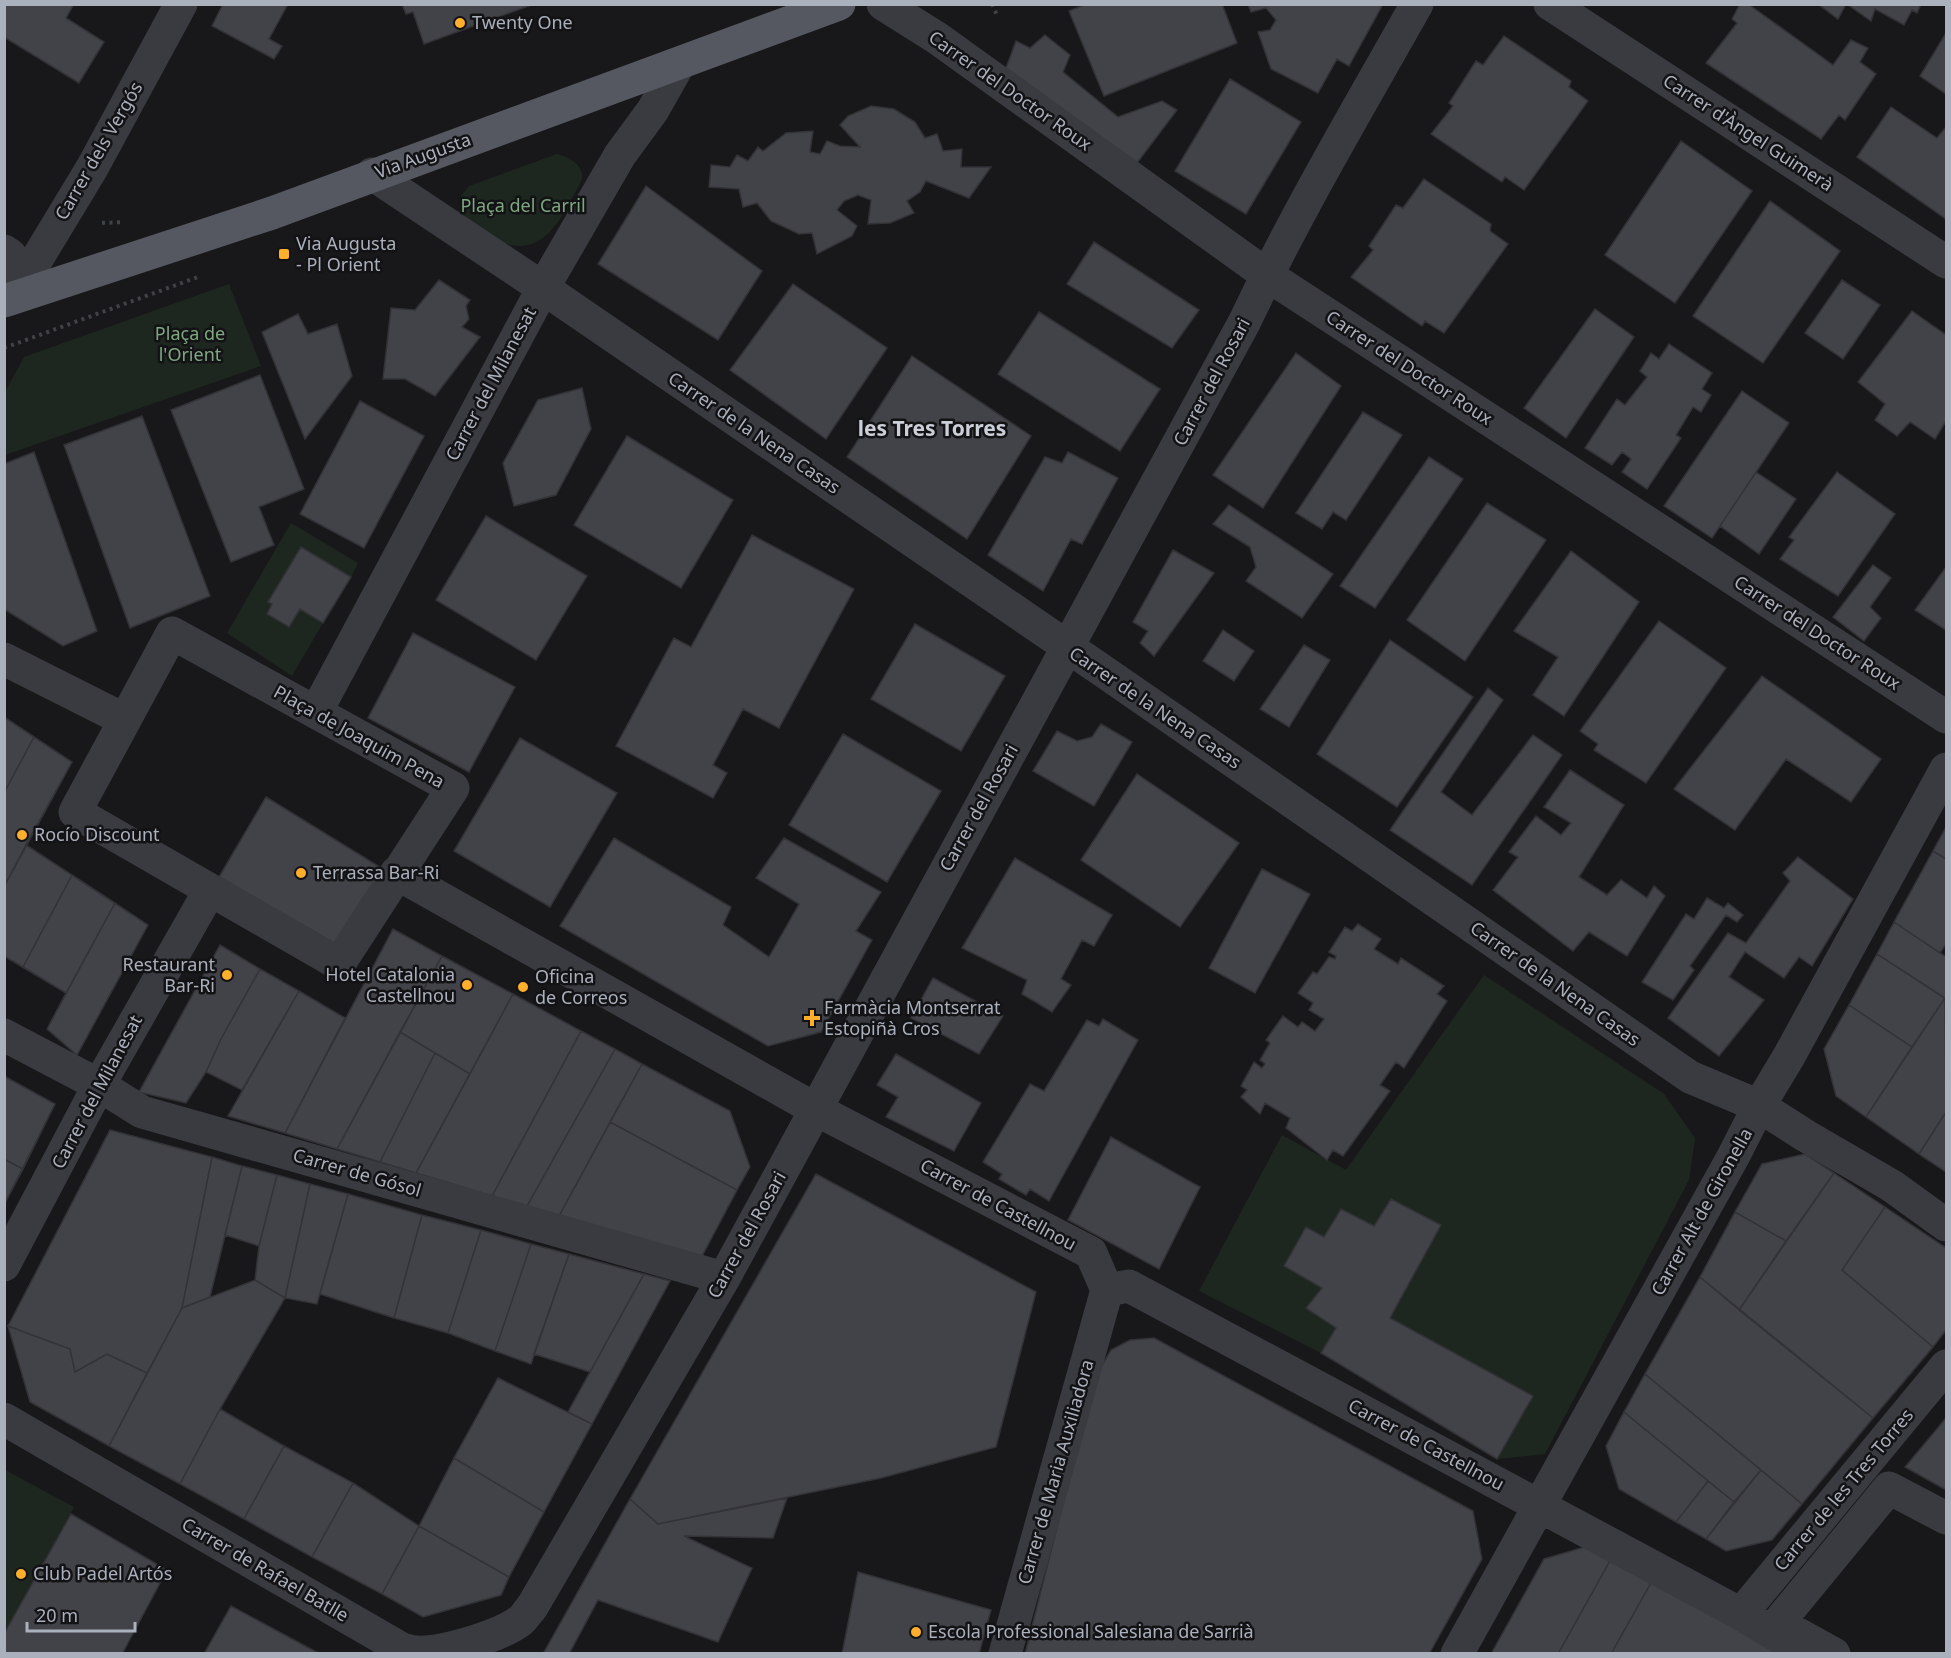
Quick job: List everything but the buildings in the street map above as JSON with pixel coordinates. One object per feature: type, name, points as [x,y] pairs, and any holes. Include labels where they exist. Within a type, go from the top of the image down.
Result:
[{"type":"main road","name":"Via Augusta","points":[[8,305],[272,213],[372,174],[679,64],[779,16],[839,4]]},
{"type":"street","name":"Carrer dels Vergós","points":[[8,305],[92,168],[181,4]]},
{"type":"street","name":"Carrer del Doctor Roux","points":[[883,4],[946,45],[1267,275],[1947,717]]},
{"type":"street","name":"Carrer del Rosari","points":[[532,1606],[724,1278],[1046,687],[1069,649],[1245,321],[1267,275],[1417,4]]},
{"type":"street","name":"Carrer d'Àngel Guimerà","points":[[1550,4],[1947,262]]},
{"type":"street","name":"Carrer del Milanesat","points":[[316,712],[543,288],[620,155],[653,110],[679,64]]},
{"type":"street","name":"Carrer de la Nena Casas","points":[[372,174],[543,288],[1690,1077],[1759,1106],[1892,1186],[1947,1225]]},
{"type":"street","points":[[4,252],[10,255],[14,272],[8,305]]},
{"type":"street","name":"Plaça de Joaquim Pena","points":[[172,633],[316,712],[453,788],[339,964],[75,812],[172,633]]},
{"type":"street","points":[[4,659],[125,720]]},
{"type":"street","name":"Carrer Alt de Gironella","points":[[1457,1653],[1947,769]]},
{"type":"street","name":"Carrer de Castellnou","points":[[396,873],[815,1109],[1091,1253],[1107,1290],[1129,1286],[1741,1614],[1808,1653]]},
{"type":"street","name":"Carrer del Milanesat","points":[[4,1265],[99,1084],[210,890]]},
{"type":"street","name":"Carrer de Gósol","points":[[4,1035],[99,1084],[142,1112],[724,1278]]},
{"type":"street","name":"Carrer de Maria Auxiliadora","points":[[1005,1653],[1107,1290]]},
{"type":"street","name":"Carrer de les Tres Torres","points":[[1741,1614],[1947,1366]]},
{"type":"street","name":"Carrer de Rafael Batlle","points":[[4,1419],[402,1649],[416,1652],[438,1650],[487,1637],[505,1630],[522,1619],[532,1606]]},
{"type":"street","points":[[1834,1653],[1778,1623],[1888,1488],[1947,1518]]},
{"type":"path","points":[[993,4],[997,15]]},
{"type":"path","points":[[4,348],[208,274]]},
{"type":"green space","name":"Plaça del Carril","points":[[557,154],[570,159],[577,165],[582,172],[582,177],[562,216],[541,240],[521,246],[503,243],[459,212],[461,196],[469,186]]},
{"type":"green space","name":"Plaça de l'Orient","points":[[229,284],[261,366],[5,455],[5,392],[24,357]]},
{"type":"green space","points":[[291,523],[358,563],[351,577],[301,547],[268,602],[272,604],[267,614],[289,627],[300,609],[323,623],[292,676],[227,633]]},
{"type":"green space","points":[[1484,975],[1664,1094],[1695,1138],[1689,1180],[1545,1454],[1497,1459],[1532,1396],[1390,1318],[1441,1225],[1392,1200],[1374,1226],[1341,1210],[1324,1237],[1306,1228],[1284,1266],[1322,1288],[1306,1308],[1336,1328],[1321,1353],[1199,1291],[1282,1135],[1346,1170]]},
{"type":"green space","name":"Club Padel Artós","points":[[5,1470],[74,1507],[5,1634]]},
{"type":"place","name":"Twenty One","points":[[460,23]]},
{"type":"place","name":"Via Augusta - Pl Orient","points":[[284,254]]},
{"type":"place","name":"Rocío Discount","points":[[22,835]]},
{"type":"place","name":"Terrassa Bar-Ri","points":[[301,873]]},
{"type":"place","name":"Restaurant Bar-Ri","points":[[227,975]]},
{"type":"place","name":"Hotel Catalonia Castellnou","points":[[467,985]]},
{"type":"place","name":"Oficina de Correos","points":[[523,987]]},
{"type":"place","name":"Farmàcia Montserrat Estopiñà Cros","points":[[812,1018]]},
{"type":"place","name":"Club Padel Artós","points":[[21,1574]]},
{"type":"place","name":"Escola Professional Salesiana de Sarrià","points":[[916,1632]]},
{"type":"district","name":"les Tres Torres","points":[[932,429]]}]
